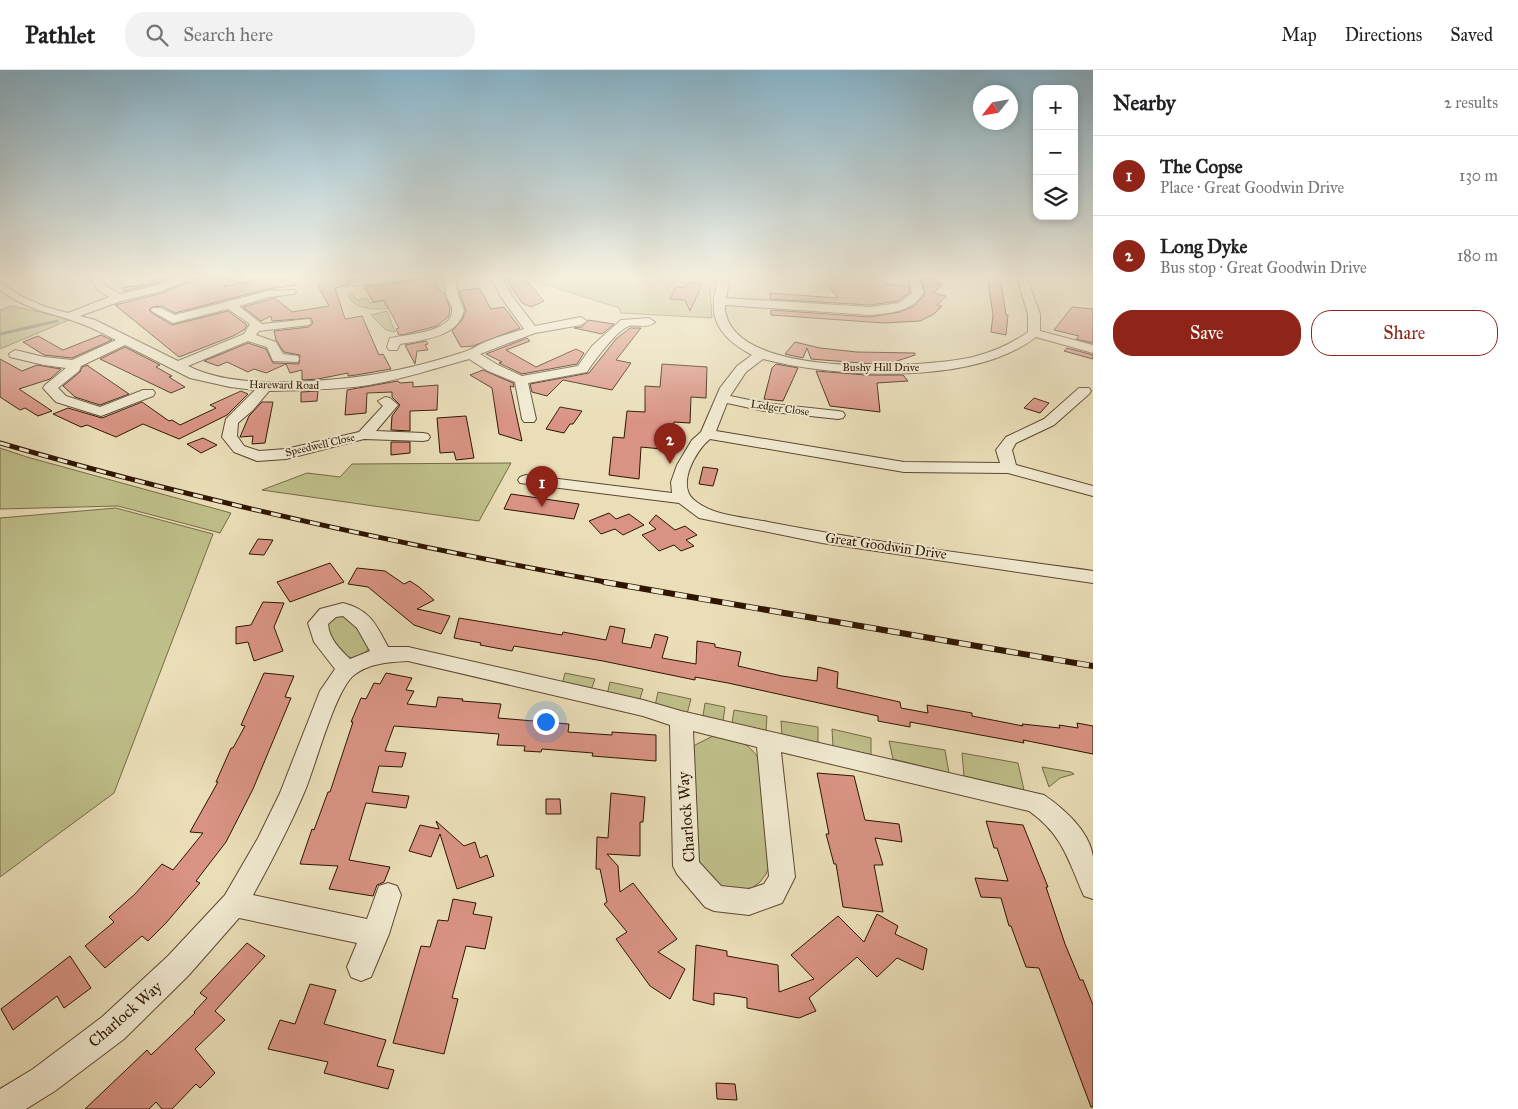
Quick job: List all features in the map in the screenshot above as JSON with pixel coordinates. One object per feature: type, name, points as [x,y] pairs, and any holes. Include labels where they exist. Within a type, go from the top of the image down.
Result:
[{"type":"street","name":"Hareward Road","points":[[87,323],[126,340],[195,375],[230,383],[265,387],[326,386],[367,381],[416,371],[471,354],[489,345],[532,330],[567,323]]},
{"type":"street","points":[[251,333],[256,323]]},
{"type":"street","points":[[178,366],[251,333],[299,323]]},
{"type":"street","points":[[392,341],[442,330],[452,323]]},
{"type":"street","points":[[527,323],[532,330]]},
{"type":"street","points":[[471,354],[493,368],[521,380],[582,369],[596,349],[624,323]]},
{"type":"street","name":"Bushy Hill Drive","points":[[724,323],[733,337],[761,354],[822,366],[886,369],[951,364],[998,354],[1020,344],[1034,333]]},
{"type":"street","points":[[1034,323],[1034,333],[1093,349]]},
{"type":"street","points":[[251,333],[272,345],[274,358],[293,358]]},
{"type":"street","points":[[15,354],[40,362],[74,364],[126,340]]},
{"type":"street","points":[[684,499],[678,487],[679,472],[700,438],[707,434],[728,385],[740,369],[751,359],[761,354]]},
{"type":"street","points":[[74,364],[74,368],[50,388],[61,399],[101,412],[148,393]]},
{"type":"street","points":[[521,380],[529,419]]},
{"type":"street","name":"Speedwell Close","points":[[265,387],[248,407],[231,422],[229,437],[239,449],[258,456],[286,454],[364,435],[423,437]]},
{"type":"street","points":[[1009,468],[1004,450],[1011,440],[1049,422],[1084,391]]},
{"type":"street","name":"Ledger Close","points":[[722,398],[764,407],[838,416]]},
{"type":"street","points":[[364,435],[391,405],[385,401]]},
{"type":"street","points":[[707,434],[904,467],[1009,468],[1093,491]]},
{"type":"street","name":"Great Goodwin Drive","points":[[526,480],[684,499],[694,508],[705,514],[822,538],[1093,577]]},
{"type":"street","points":[[347,669],[331,650],[320,632],[318,622],[326,614],[344,610],[355,613],[371,633],[382,655]]},
{"type":"street","name":"Charlock Way","points":[[0,1107],[44,1080],[113,1028],[178,966],[234,904],[267,846],[292,793],[331,691],[338,679],[347,669],[382,655],[408,654],[642,708],[681,720],[1030,800],[1051,812]]},
{"type":"street","name":"Charlock Way","points":[[681,720],[686,866],[714,898],[749,902],[773,894],[782,877],[768,740]]},
{"type":"street","points":[[1051,812],[1073,836],[1093,887]]},
{"type":"street","points":[[361,968],[388,895]]},
{"type":"street","points":[[234,904],[375,934]]},
{"type":"green space","points":[[0,323],[60,323],[0,349]]},
{"type":"green space","points":[[379,323],[392,323],[395,332],[386,330]]},
{"type":"green space","points":[[0,448],[231,513],[220,533],[118,506],[0,509]]},
{"type":"green space","points":[[511,463],[479,521],[262,490],[307,473],[340,477],[352,464]]},
{"type":"green space","points":[[116,508],[213,534],[114,793],[0,877],[0,518]]},
{"type":"green space","points":[[349,614],[369,648],[360,656],[343,656],[324,629],[332,616]]},
{"type":"green space","points":[[565,673],[595,679],[591,690],[562,685]]},
{"type":"green space","points":[[610,682],[643,689],[639,702],[607,695]]},
{"type":"green space","points":[[658,692],[691,699],[687,714],[655,706]]},
{"type":"green space","points":[[705,703],[725,707],[723,721],[703,716]]},
{"type":"green space","points":[[734,710],[767,716],[766,731],[732,723]]},
{"type":"green space","points":[[781,721],[818,727],[818,743],[782,735]]},
{"type":"green space","points":[[832,729],[871,738],[871,755],[833,747]]},
{"type":"green space","points":[[713,736],[728,738],[745,744],[759,759],[770,864],[760,882],[752,888],[728,891],[699,873],[690,753],[695,745]]},
{"type":"green space","points":[[889,741],[945,750],[949,773],[893,759]]},
{"type":"green space","points":[[962,753],[1018,763],[1024,790],[964,776]]},
{"type":"green space","points":[[1042,767],[1074,774],[1060,778],[1049,787]]},
{"type":"building","points":[[138,323],[247,325],[244,330],[233,336],[179,357]]},
{"type":"building","points":[[313,323],[365,323],[379,355],[383,354],[391,369],[348,376],[348,373],[302,380],[302,370],[290,373],[286,364],[266,373],[254,369],[248,372],[227,362],[218,366],[204,361],[248,343],[266,349],[273,363],[299,364],[300,355],[284,352],[276,340],[274,331],[309,327]]},
{"type":"building","points":[[397,323],[440,323],[437,326],[399,335],[396,329],[399,328]]},
{"type":"building","points":[[459,323],[517,323],[520,328],[473,346],[461,347],[452,331]]},
{"type":"building","points":[[585,323],[614,324],[602,334],[574,328],[582,327]]},
{"type":"building","points":[[992,323],[1007,323],[1006,335],[991,332]]},
{"type":"building","points":[[1059,323],[1093,323],[1093,343],[1076,339],[1079,336],[1054,330]]},
{"type":"building","points":[[630,328],[641,328],[616,360],[631,363],[612,390],[563,380],[547,396],[532,392],[530,384],[589,373],[616,339]]},
{"type":"building","points":[[101,335],[112,340],[72,358],[44,355],[23,342],[38,336],[63,350]]},
{"type":"building","points":[[527,338],[530,341],[506,350],[536,367],[576,349],[584,353],[577,364],[522,374],[499,363],[502,362],[486,354]]},
{"type":"building","points":[[426,341],[428,344],[425,345],[428,350],[417,351],[415,364],[405,345]]},
{"type":"building","points":[[795,342],[820,348],[857,352],[915,353],[915,355],[891,363],[873,364],[811,359],[807,348],[803,358],[785,354]]},
{"type":"building","points":[[125,347],[160,365],[156,367],[172,376],[169,377],[185,387],[171,393],[100,359]]},
{"type":"building","points":[[1067,348],[1093,355],[1093,359],[1064,351]]},
{"type":"building","points":[[0,359],[22,371],[37,365],[61,369],[50,379],[19,389],[52,411],[38,416],[25,408],[20,410],[0,397]]},
{"type":"building","points":[[662,364],[707,367],[706,398],[691,397],[690,423],[674,422],[672,450],[641,447],[639,479],[609,475],[613,437],[624,438],[627,411],[645,412],[645,386],[660,387]]},
{"type":"building","points":[[776,364],[798,368],[783,401],[764,399],[772,368]]},
{"type":"building","points":[[88,365],[129,394],[100,405],[75,397],[63,386],[80,372],[82,367]]},
{"type":"building","points":[[483,370],[513,383],[514,387],[510,386],[522,441],[499,434],[492,388],[470,375]]},
{"type":"building","points":[[816,371],[865,375],[903,375],[908,381],[877,383],[880,412],[830,406]]},
{"type":"building","points":[[398,381],[400,383],[413,382],[413,387],[438,385],[437,410],[410,411],[410,431],[391,430],[392,416],[400,405],[392,397],[392,392],[367,393],[366,413],[345,415],[347,390]]},
{"type":"building","points":[[241,391],[248,394],[227,415],[179,439],[143,424],[116,437],[87,425],[81,427],[53,414],[68,408],[102,418],[142,402],[169,421],[172,420],[180,425],[216,408],[210,405]]},
{"type":"building","points":[[318,391],[317,401],[301,402],[301,392]]},
{"type":"building","points":[[1034,398],[1049,403],[1040,413],[1024,408]]},
{"type":"building","points":[[262,402],[273,402],[265,443],[252,444],[253,436],[240,437],[249,416]]},
{"type":"building","points":[[560,407],[582,411],[564,433],[546,429]]},
{"type":"building","points":[[466,416],[474,458],[456,460],[454,452],[440,453],[437,418]]},
{"type":"building","points":[[203,438],[217,445],[201,453],[187,444]]},
{"type":"building","points":[[391,442],[410,442],[410,453],[391,455]]},
{"type":"building","points":[[703,467],[718,469],[713,486],[699,484]]},
{"type":"building","points":[[511,494],[579,504],[574,519],[504,509]]},
{"type":"building","points":[[609,513],[616,519],[629,514],[644,525],[623,535],[615,529],[601,534],[589,521]]},
{"type":"building","points":[[656,515],[675,530],[685,526],[697,535],[686,540],[694,546],[681,551],[674,545],[659,551],[642,535],[656,529],[649,523]]},
{"type":"building","points":[[258,539],[273,540],[264,555],[249,554]]},
{"type":"building","points":[[330,563],[344,582],[290,602],[277,582]]},
{"type":"building","points":[[357,568],[385,571],[404,584],[410,581],[419,587],[434,600],[417,609],[450,616],[441,634],[414,625],[368,587],[348,584]]},
{"type":"building","points":[[263,602],[284,603],[274,627],[283,651],[254,661],[248,642],[236,644],[236,627],[251,625]]},
{"type":"building","points":[[459,618],[562,635],[563,632],[606,640],[610,626],[625,629],[622,643],[651,648],[655,634],[668,637],[662,658],[696,664],[697,641],[715,644],[715,647],[741,652],[738,666],[782,676],[817,681],[818,667],[838,672],[837,688],[900,702],[901,708],[928,713],[927,705],[972,713],[972,716],[1023,726],[1022,724],[1060,728],[1059,725],[1078,728],[1077,723],[1093,726],[1093,754],[1023,740],[1024,743],[910,722],[910,727],[878,721],[878,716],[695,677],[695,680],[603,661],[514,646],[512,651],[480,645],[481,643],[454,638]]},
{"type":"building","points":[[264,673],[294,676],[285,697],[291,698],[253,789],[226,842],[196,881],[200,883],[166,923],[148,941],[142,936],[105,968],[85,946],[114,922],[109,917],[135,894],[162,864],[173,870],[203,833],[190,832],[218,782],[216,782],[231,748],[233,748],[245,726],[241,725]]},
{"type":"building","points":[[386,673],[412,678],[406,690],[414,691],[407,704],[436,707],[438,697],[463,699],[462,701],[501,704],[498,718],[569,724],[568,732],[656,735],[656,761],[592,756],[593,753],[542,749],[541,752],[524,751],[525,746],[497,745],[499,734],[394,726],[385,751],[406,753],[402,767],[379,766],[372,792],[409,796],[406,808],[366,803],[349,860],[390,867],[384,882],[377,885],[373,896],[329,889],[338,866],[300,864],[312,829],[314,830],[328,792],[330,792],[353,722],[351,722],[361,698],[366,699],[374,683],[380,684]]},
{"type":"building","points":[[817,773],[854,776],[865,820],[899,824],[902,842],[875,838],[883,865],[874,865],[883,912],[843,907],[836,864],[834,864],[826,834],[829,834]]},
{"type":"building","points":[[611,793],[645,797],[643,822],[640,822],[640,856],[607,854],[618,866],[620,892],[633,883],[677,939],[658,952],[685,969],[670,999],[650,986],[616,939],[627,932],[604,904],[607,902],[600,869],[596,869],[597,837],[608,838]]},
{"type":"building","points":[[546,799],[560,799],[561,814],[546,814]]},
{"type":"building","points":[[436,821],[464,846],[475,842],[480,858],[487,855],[494,876],[457,889],[440,834],[431,857],[409,851],[420,825],[439,829]]},
{"type":"building","points":[[986,821],[1023,825],[1048,887],[1046,887],[1065,944],[1093,1005],[1093,1107],[1091,1107],[1039,968],[1026,967],[1011,926],[1009,926],[1001,898],[981,897],[975,878],[1008,881],[997,848],[994,848]]},
{"type":"building","points":[[453,899],[476,903],[473,914],[492,917],[485,949],[466,946],[452,998],[458,999],[444,1054],[393,1043],[421,946],[430,947],[438,920],[448,921]]},
{"type":"building","points":[[877,914],[898,926],[895,934],[927,949],[923,970],[897,958],[877,977],[857,957],[809,998],[816,1011],[799,1018],[747,1008],[747,998],[730,995],[714,993],[714,1005],[693,1000],[696,945],[727,951],[727,956],[778,965],[779,992],[814,979],[791,955],[838,916],[864,942]]},
{"type":"building","points":[[247,943],[265,956],[215,1011],[225,1020],[195,1049],[215,1073],[200,1088],[196,1084],[172,1109],[162,1109],[156,1102],[149,1109],[85,1109],[147,1050],[151,1055],[195,1013],[207,998],[200,993]]},
{"type":"building","points":[[70,956],[91,988],[64,1008],[57,996],[13,1030],[1,1009]]},
{"type":"building","points":[[310,984],[336,990],[324,1024],[386,1040],[377,1066],[394,1070],[388,1089],[324,1073],[328,1062],[268,1049],[280,1020],[295,1024]]},
{"type":"building","points":[[716,1083],[735,1084],[737,1100],[717,1099]]},
{"type":"waterway","points":[[0,334],[46,323]]},
{"type":"railway","points":[[0,443],[151,484],[304,521],[380,538],[611,583]]},
{"type":"railway","points":[[604,582],[1093,666]]},
{"type":"place","name":"Long Dyke","points":[[670,464]]},
{"type":"place","name":"The Copse","points":[[542,507]]}]
